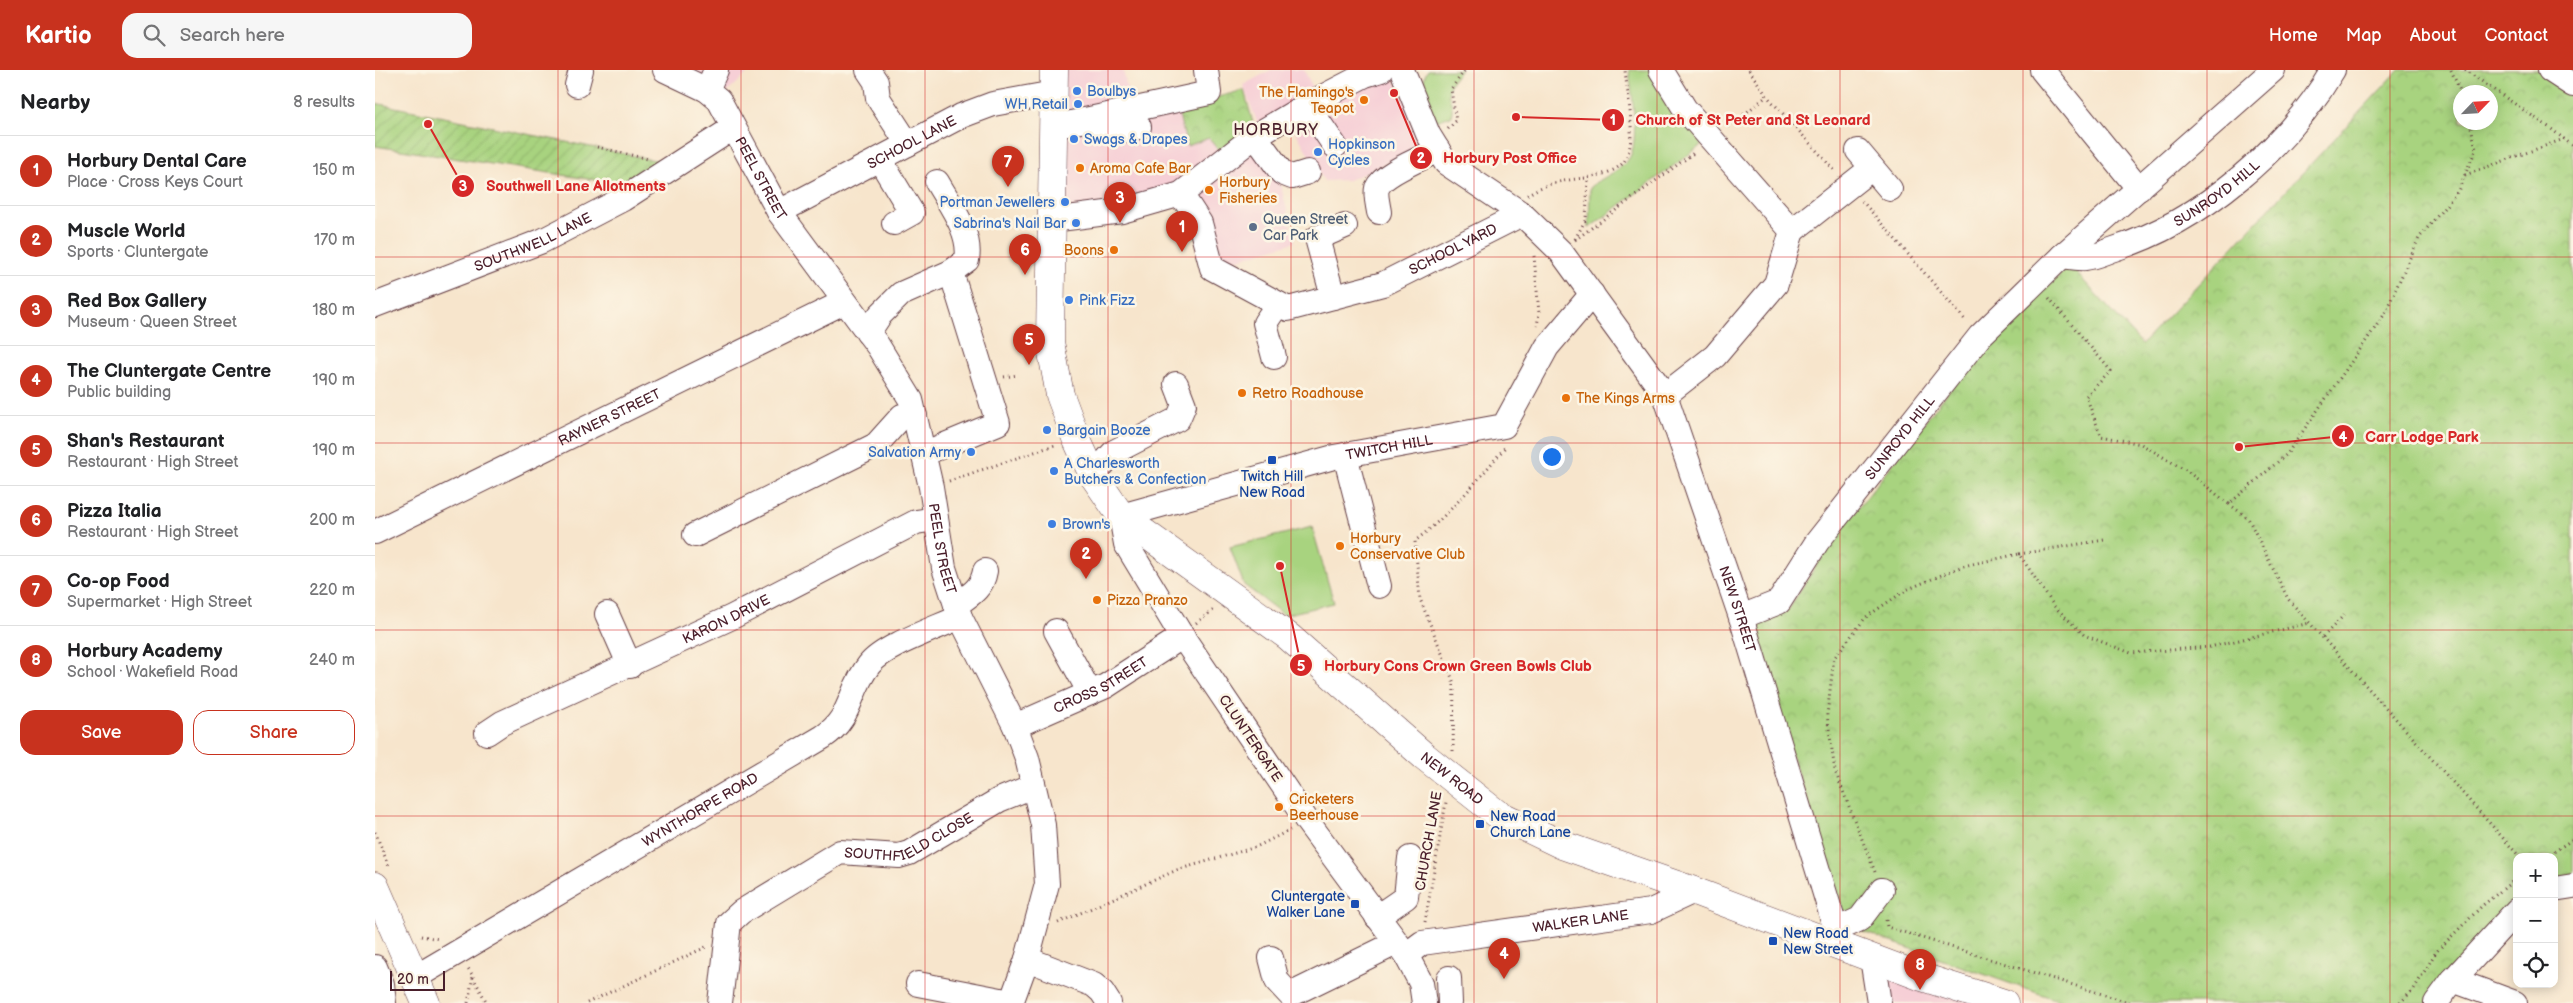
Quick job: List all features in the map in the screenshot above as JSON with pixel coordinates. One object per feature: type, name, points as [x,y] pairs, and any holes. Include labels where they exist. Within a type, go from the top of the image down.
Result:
[{"type":"main road","name":"NEW ROAD","points":[[1054,81],[1051,342],[1060,395],[1077,438],[1093,475],[1121,516],[1289,637],[1450,776],[1496,813],[1562,845],[1694,891],[1837,937],[1873,958],[2004,1003]]},
{"type":"main road","points":[[383,879],[414,978],[426,1003]]},
{"type":"street","points":[[665,70],[711,80]]},
{"type":"street","points":[[1053,127],[1209,93],[1206,70]]},
{"type":"street","points":[[1052,220],[1122,212],[1181,194],[1255,136],[1365,75],[1381,70]]},
{"type":"street","name":"NEW STREET","points":[[1402,70],[1428,134],[1446,163],[1516,210],[1561,252],[1665,395],[1741,617],[1837,937]]},
{"type":"street","points":[[1661,70],[1685,109],[1792,231]]},
{"type":"street","points":[[2042,70],[2139,189]]},
{"type":"street","name":"SUNROYD HILL","points":[[1741,617],[1779,602],[1817,542],[1980,336],[2063,256],[2273,70]]},
{"type":"street","name":"SUNROYD HILL","points":[[2063,256],[2086,258],[2132,244],[2182,218],[2227,188],[2266,155],[2300,115],[2333,70]]},
{"type":"street","points":[[2550,70],[2573,86]]},
{"type":"street","points":[[873,72],[878,98],[908,144]]},
{"type":"street","name":"PEEL STREET","points":[[711,80],[733,128],[779,212],[868,333],[895,372],[911,400],[931,487],[944,568],[958,611],[1015,726],[1027,758],[1043,825],[1047,884],[1027,959],[1011,1003]]},
{"type":"street","name":"SCHOOL LANE","points":[[779,212],[961,116],[1054,81]]},
{"type":"street","points":[[1307,106],[1335,146]]},
{"type":"street","points":[[1084,120],[1120,132],[1139,127]]},
{"type":"street","name":"SOUTHWELL LANE","points":[[375,305],[542,241],[623,199],[674,164],[733,128]]},
{"type":"street","points":[[1255,136],[1282,173],[1292,177],[1307,172]]},
{"type":"street","points":[[1379,212],[1376,190],[1381,182],[1389,175],[1438,150]]},
{"type":"street","points":[[1665,395],[1715,356],[1776,284],[1792,231],[1849,186],[1865,159],[1890,189]]},
{"type":"street","points":[[880,160],[912,213],[894,223]]},
{"type":"street","points":[[868,333],[880,315],[901,294],[951,272],[967,260],[969,250],[962,228],[937,182]]},
{"type":"street","points":[[1181,194],[1212,238],[1212,268],[1277,304],[1265,323],[1274,357]]},
{"type":"street","name":"SCHOOL YARD","points":[[1277,304],[1288,309],[1383,284],[1516,210]]},
{"type":"street","points":[[1333,297],[1317,238],[1345,226]]},
{"type":"street","points":[[923,454],[998,423],[951,272]]},
{"type":"street","points":[[1504,426],[1547,347],[1592,294]]},
{"type":"street","name":"RAYNER STREET","points":[[375,532],[845,302]]},
{"type":"street","points":[[1093,475],[1114,452],[1178,419],[1184,405],[1176,384]]},
{"type":"street","points":[[695,535],[876,445],[902,416],[915,416]]},
{"type":"street","name":"TWITCH HILL","points":[[1121,516],[1345,455],[1504,426]]},
{"type":"street","points":[[1345,455],[1379,586]]},
{"type":"street","name":"CLUNTERGATE","points":[[1121,516],[1126,544],[1182,634],[1307,821],[1377,917],[1408,947],[1421,983],[1424,1003]]},
{"type":"street","name":"KARON DRIVE","points":[[500,731],[629,666],[824,578],[916,522],[936,519]]},
{"type":"street","name":"WYNTHORPE ROAD","points":[[414,978],[823,737],[841,722],[861,677],[870,663],[884,652],[958,611],[983,583],[985,571]]},
{"type":"street","points":[[607,614],[629,666]]},
{"type":"street","points":[[1056,631],[1090,693]]},
{"type":"street","name":"CROSS STREET","points":[[1015,726],[1105,686],[1182,634]]},
{"type":"street","name":"SOUTHFIELD CLOSE","points":[[721,1003],[729,923],[741,912],[840,852],[899,856],[909,853],[999,800],[1033,786]]},
{"type":"street","points":[[1377,917],[1406,897],[1410,858]]},
{"type":"street","points":[[2558,888],[2573,886]]},
{"type":"street","points":[[1837,937],[1861,919],[1882,890]]},
{"type":"street","name":"WALKER LANE","points":[[1287,999],[1408,947],[1651,911],[1694,891]]},
{"type":"street","points":[[2436,1003],[2453,980],[2513,914]]},
{"type":"street","points":[[1271,958],[1277,981],[1287,999]]},
{"type":"street","points":[[1873,958],[1879,1003]]},
{"type":"street","points":[[1027,959],[1094,985],[1102,992],[1109,1003]]},
{"type":"street","points":[[375,967],[382,984],[384,1003]]},
{"type":"street","points":[[1449,978],[1450,1003]]},
{"type":"street","points":[[2453,980],[2515,1003]]},
{"type":"street","points":[[918,984],[1011,1003]]},
{"type":"path","points":[[1438,150],[1447,130],[1455,120],[1451,89],[1465,70]]},
{"type":"path","points":[[1516,210],[1533,191],[1555,183],[1600,175],[1620,166],[1626,158],[1631,133],[1625,70]]},
{"type":"path","points":[[1749,70],[1767,96],[1849,186],[1980,336]]},
{"type":"path","points":[[2451,70],[2458,85]]},
{"type":"path","points":[[2465,70],[2573,146]]},
{"type":"path","points":[[1588,178],[1586,219],[1574,242],[1713,139],[1767,96]]},
{"type":"path","points":[[2229,504],[2287,454],[2384,315],[2419,238],[2458,191],[2476,149],[2472,130]]},
{"type":"path","points":[[2465,176],[2564,139]]},
{"type":"path","points":[[597,147],[674,164]]},
{"type":"path","points":[[1534,254],[1539,312],[1536,330]]},
{"type":"path","points":[[2035,282],[2111,371],[2086,396],[2101,436],[2141,444],[2187,471],[2248,518],[2288,599],[2516,853]]},
{"type":"path","name":"CHURCH LANE","points":[[1408,947],[1453,758],[1454,683],[1420,599],[1415,541],[1433,527],[1470,489],[1506,446],[1504,426]]},
{"type":"path","points":[[931,487],[1077,438]]},
{"type":"path","points":[[2104,540],[2019,554],[1963,566],[1906,590],[1865,617],[1834,658],[1827,715],[1835,771],[1882,890],[1887,928],[2131,1003]]},
{"type":"path","points":[[2019,554],[2054,606],[2084,634],[2131,653],[2210,647],[2310,623]]},
{"type":"path","points":[[1182,634],[1233,598]]},
{"type":"path","points":[[2323,637],[2345,614]]},
{"type":"path","points":[[1038,920],[1054,925],[1177,870],[1256,847],[1307,821]]},
{"type":"path","points":[[375,832],[383,879]]},
{"type":"path","points":[[2552,853],[2573,839]]},
{"type":"path","points":[[2400,1003],[2414,989],[2435,952],[2483,905],[2513,881]]},
{"type":"path","points":[[417,928],[421,937],[454,940],[487,1003]]},
{"type":"path","points":[[587,1003],[727,937]]},
{"type":"path","points":[[467,1003],[473,976]]},
{"type":"shaded area","points":[[665,70],[751,70],[719,100]]},
{"type":"shaded area","points":[[1064,70],[1123,70],[1134,118],[1177,108],[1221,152],[1257,122],[1243,85],[1271,70],[1304,70],[1320,102],[1389,70],[1429,144],[1349,180],[1324,181],[1290,122],[1257,144],[1278,174],[1295,242],[1219,265],[1186,194],[1064,215]]},
{"type":"shaded area","points":[[1872,958],[2004,1003],[1879,1003]]},
{"type":"green space","points":[[1428,70],[1461,70],[1448,91],[1452,105],[1451,116],[1436,121],[1424,89],[1425,76]]},
{"type":"green space","points":[[1629,70],[1650,70],[1703,144],[1589,228],[1590,188],[1624,164],[1632,152],[1635,130]]},
{"type":"green space","points":[[2399,70],[2550,70],[2573,85],[2573,874],[2558,885],[2558,853],[2513,853],[2513,915],[2436,1003],[2066,1003],[1863,932],[1844,911],[1748,626],[1789,609],[1826,550],[1986,343],[2070,266],[2142,344]]},
{"type":"green space","points":[[1244,90],[1253,123],[1221,152],[1209,138],[1187,146],[1177,108]]},
{"type":"green space","points":[[375,103],[674,164],[640,187],[375,146]]},
{"type":"green space","points":[[1312,527],[1334,603],[1284,615],[1244,585],[1230,547]]},
{"type":"place","name":"Boulbys","points":[[1077,91]]},
{"type":"place","name":"Horbury Post Office","points":[[1394,93]]},
{"type":"place","name":"The Flamingo's Teapot","points":[[1364,100]]},
{"type":"place","name":"WH Retail","points":[[1078,104]]},
{"type":"place","name":"Church of St Peter and St Leonard","points":[[1516,117]]},
{"type":"place","name":"Southwell Lane Allotments","points":[[428,124]]},
{"type":"place","name":"Swags & Drapes","points":[[1074,139]]},
{"type":"place","name":"Hopkinson Cycles","points":[[1318,152]]},
{"type":"place","name":"Aroma Cafe Bar","points":[[1080,168]]},
{"type":"place","name":"Co-op Food","points":[[1008,187]]},
{"type":"place","name":"Horbury Fisheries","points":[[1209,190]]},
{"type":"place","name":"Portman Jewellers","points":[[1065,202]]},
{"type":"place","name":"Sabrina's Nail Bar","points":[[1076,223]]},
{"type":"place","name":"Red Box Gallery","points":[[1120,223]]},
{"type":"place","name":"Queen Street Car Park","points":[[1253,227]]},
{"type":"place","name":"Boons","points":[[1114,250]]},
{"type":"place","name":"Horbury Dental Care","points":[[1182,252]]},
{"type":"place","name":"Pizza Italia","points":[[1025,275]]},
{"type":"place","name":"Pink Fizz","points":[[1069,300]]},
{"type":"place","name":"Shan's Restaurant","points":[[1029,365]]},
{"type":"place","name":"Retro Roadhouse","points":[[1242,393]]},
{"type":"place","name":"The Kings Arms","points":[[1566,398]]},
{"type":"place","name":"Bargain Booze","points":[[1047,430]]},
{"type":"place","name":"Carr Lodge Park","points":[[2239,447]]},
{"type":"place","name":"Salvation Army","points":[[971,452]]},
{"type":"place","name":"Twitch Hill New Road","points":[[1272,460]]},
{"type":"place","name":"A Charlesworth Butchers & Confection","points":[[1054,471]]},
{"type":"place","name":"Brown's","points":[[1052,524]]},
{"type":"place","name":"Horbury Conservative Club","points":[[1340,546]]},
{"type":"place","name":"Horbury Cons Crown Green Bowls Club","points":[[1280,566]]},
{"type":"place","name":"Muscle World","points":[[1086,579]]},
{"type":"place","name":"Pizza Pranzo","points":[[1097,600]]},
{"type":"place","name":"Cricketers Beerhouse","points":[[1279,807]]},
{"type":"place","name":"New Road Church Lane","points":[[1480,824]]},
{"type":"place","name":"Cluntergate Walker Lane","points":[[1355,904]]},
{"type":"place","name":"New Road New Street","points":[[1773,941]]},
{"type":"place","name":"The Cluntergate Centre","points":[[1504,979]]},
{"type":"place","name":"Horbury Academy","points":[[1920,990]]},
{"type":"district","name":"HORBURY","points":[[1276,129]]}]
